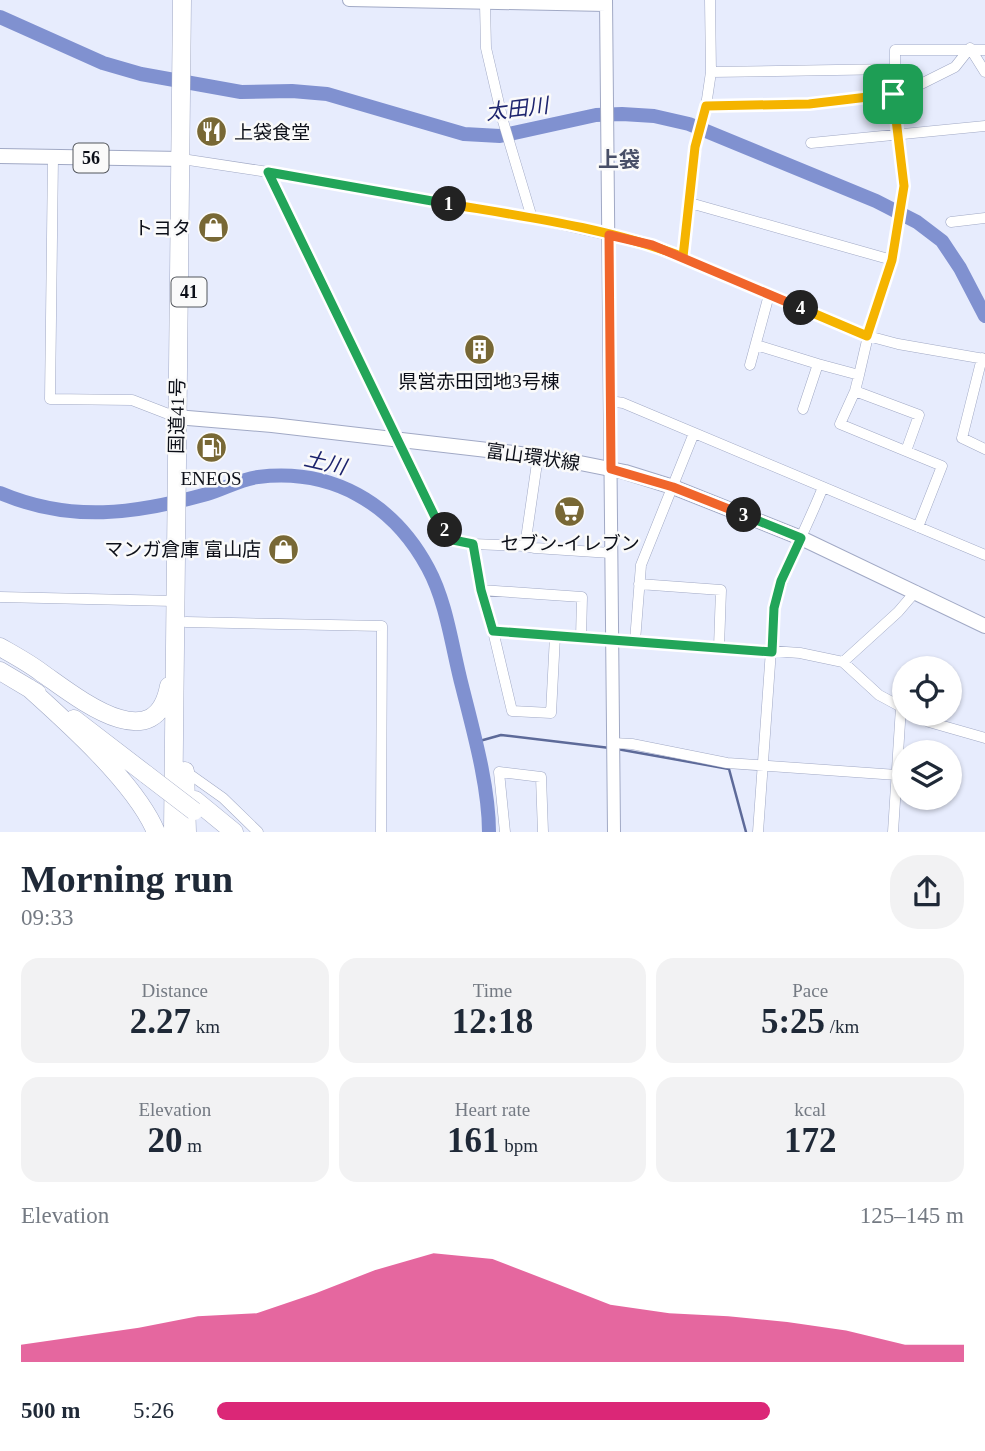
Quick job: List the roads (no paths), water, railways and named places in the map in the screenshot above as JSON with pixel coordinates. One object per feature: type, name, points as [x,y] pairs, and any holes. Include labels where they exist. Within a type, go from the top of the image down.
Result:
[{"type":"highway","name":"国道41号","points":[[183,0],[188,68]]},
{"type":"highway","name":"国道41号","points":[[173,831],[182,533],[186,100],[194,0]]},
{"type":"highway","name":"国道41号","points":[[182,533],[174,601],[180,626],[185,831]]},
{"type":"highway","points":[[0,647],[80,700],[110,716],[134,721],[145,719],[162,708],[180,626]]},
{"type":"highway","points":[[38,670],[81,714],[147,770]]},
{"type":"highway","points":[[0,671],[29,688],[234,831]]},
{"type":"highway","points":[[29,688],[120,779],[142,805],[156,831]]},
{"type":"highway","points":[[195,805],[221,831]]},
{"type":"main road","name":"56","points":[[0,156],[186,160]]},
{"type":"main road","name":"富山環状線","points":[[182,417],[538,456],[611,469],[673,487],[801,538],[985,626]]},
{"type":"street","points":[[349,0],[485,4],[606,3],[614,831]]},
{"type":"street","points":[[683,257],[698,136],[711,72],[710,0]]},
{"type":"street","points":[[485,4],[486,48],[503,121],[532,218]]},
{"type":"street","points":[[970,48],[985,72]]},
{"type":"street","points":[[706,106],[809,104],[893,94],[917,86],[955,67],[970,48]]},
{"type":"street","points":[[711,72],[894,69],[895,50],[985,50]]},
{"type":"street","points":[[893,94],[904,186],[892,260],[867,336],[855,391],[840,424],[942,466],[918,527]]},
{"type":"street","points":[[811,143],[985,126]]},
{"type":"street","points":[[53,157],[50,400],[132,400],[182,417]]},
{"type":"street","points":[[186,160],[532,218],[652,245],[867,336],[983,358],[962,438],[985,449]]},
{"type":"street","points":[[268,172],[435,517],[453,540],[473,544],[611,554]]},
{"type":"street","points":[[690,203],[892,260]]},
{"type":"street","points":[[951,222],[985,218]]},
{"type":"street","points":[[750,365],[769,295]]},
{"type":"street","points":[[755,345],[859,375]]},
{"type":"street","points":[[803,409],[818,363]]},
{"type":"street","points":[[855,391],[919,415],[906,451]]},
{"type":"street","points":[[610,401],[623,403],[793,472],[985,555]]},
{"type":"street","points":[[635,641],[641,565],[694,433]]},
{"type":"street","points":[[525,546],[538,456]]},
{"type":"street","points":[[758,831],[774,608],[781,581],[806,531],[823,487]]},
{"type":"street","points":[[473,544],[481,590],[512,711],[551,713],[555,636]]},
{"type":"street","points":[[639,584],[721,590],[719,647]]},
{"type":"street","points":[[481,590],[582,597],[581,638]]},
{"type":"street","points":[[843,662],[916,592]]},
{"type":"street","points":[[0,597],[174,601]]},
{"type":"street","points":[[180,626],[382,626],[381,831]]},
{"type":"street","points":[[493,631],[800,653],[843,662],[879,695],[892,702]]},
{"type":"street","points":[[942,726],[985,738]]},
{"type":"street","points":[[613,743],[632,744],[727,763],[892,775]]},
{"type":"street","points":[[185,771],[223,798],[258,831]]},
{"type":"street","points":[[505,831],[499,772],[541,776],[543,831]]},
{"type":"street","points":[[893,831],[894,810]]},
{"type":"waterway","name":"太田川","points":[[0,17],[103,63],[141,74],[241,92],[292,91],[327,94],[464,134],[500,136],[596,115],[654,116],[689,124],[876,201],[917,222],[942,241],[960,268],[985,316]]},
{"type":"waterway","name":"土川","points":[[0,493],[52,509],[103,512],[180,501],[252,478],[285,476],[311,478],[335,485],[378,508],[414,545],[440,596],[480,758],[489,832]]},
{"type":"waterway","points":[[476,742],[501,735],[610,748]]},
{"type":"waterway","points":[[617,749],[729,769],[746,832]]},
{"type":"place","name":"上袋食堂","points":[[211,132]]},
{"type":"place","name":"トヨタ","points":[[214,228]]},
{"type":"place","name":"県営赤田団地3号棟","points":[[479,350]]},
{"type":"place","name":"ENEOS","points":[[211,447]]},
{"type":"place","name":"セブン-イレブン","points":[[570,512]]},
{"type":"place","name":"マンガ倉庫 富山店","points":[[284,549]]},
{"type":"district","name":"上袋","points":[[619,160]]}]
